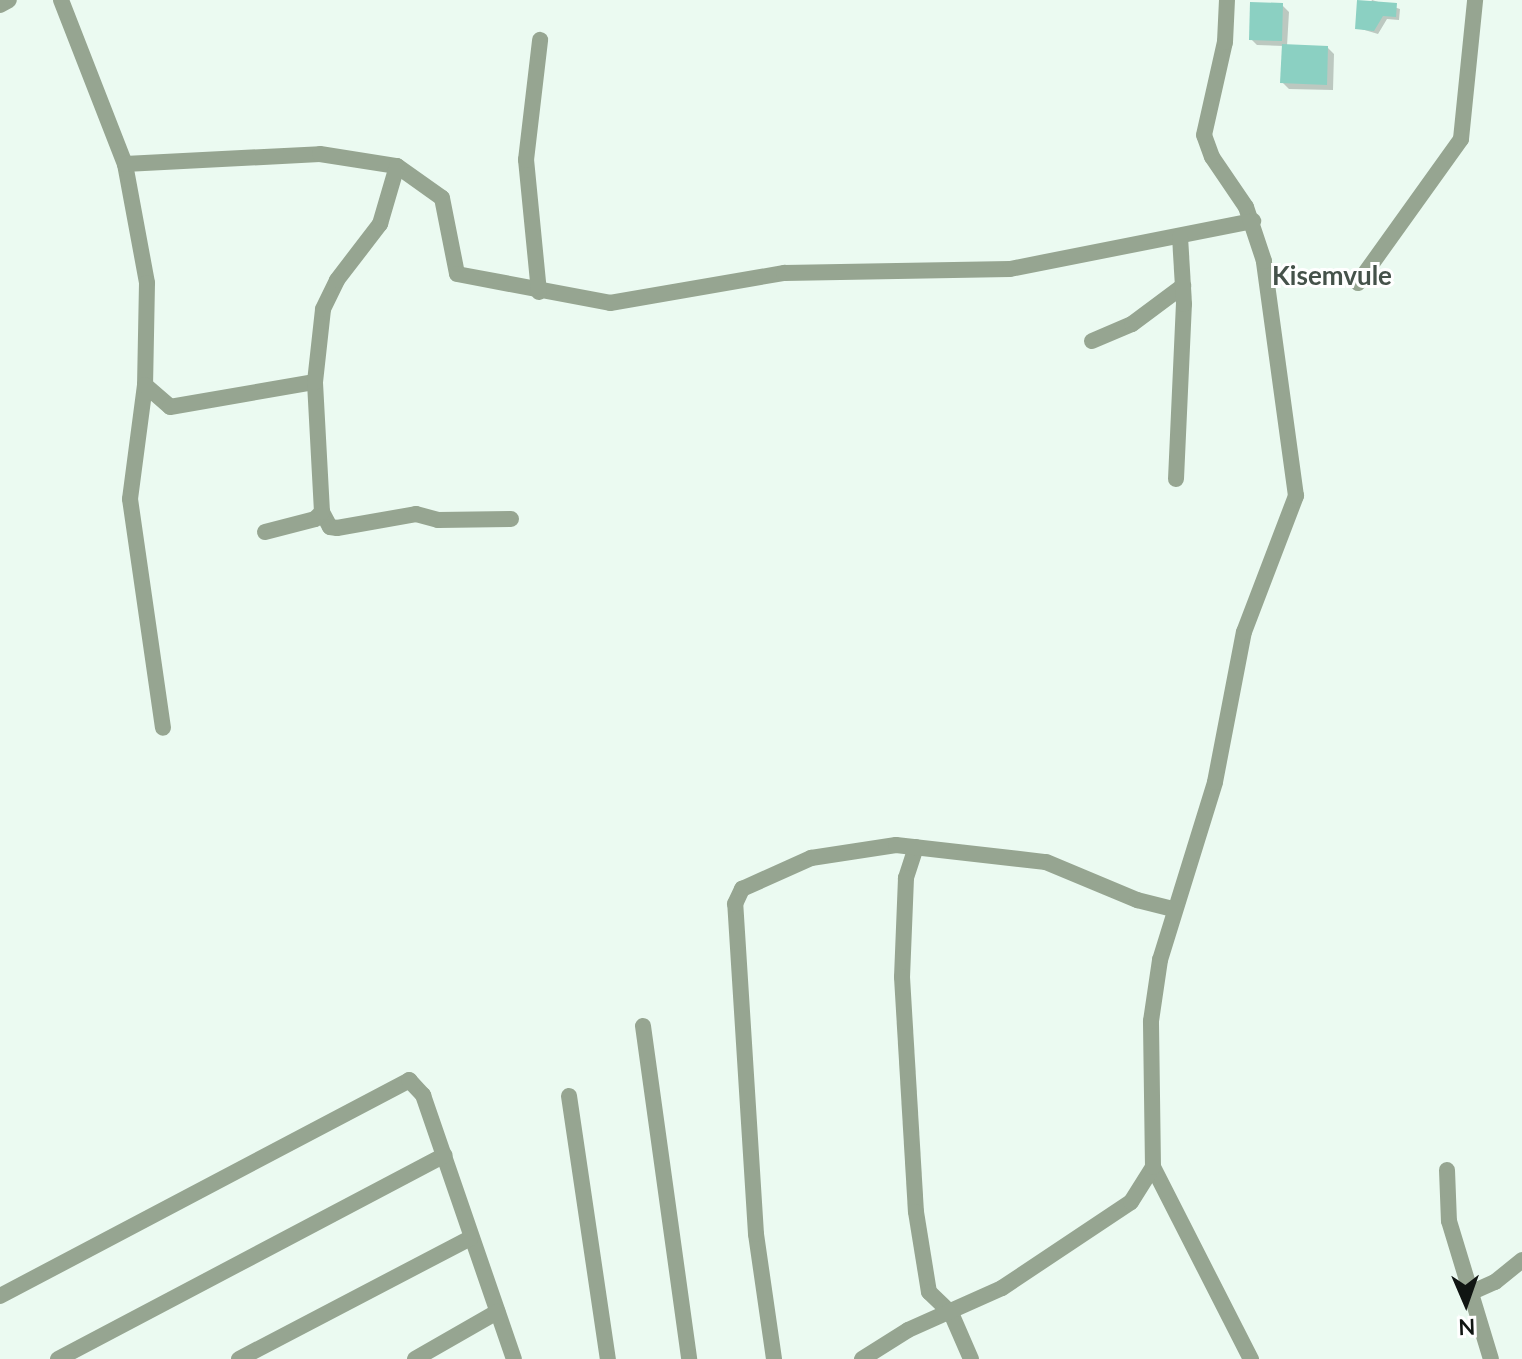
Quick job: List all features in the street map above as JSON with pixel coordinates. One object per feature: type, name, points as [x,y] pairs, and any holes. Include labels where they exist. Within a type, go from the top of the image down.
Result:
[{"type":"street","points":[[0,5],[9,0]]},
{"type":"street","points":[[61,0],[125,164],[147,283],[145,385],[130,499],[163,728]]},
{"type":"street","points":[[1227,0],[1225,42],[1204,135],[1253,221],[1270,297],[1296,496],[1244,632],[1215,782],[1174,909],[1151,1021],[1153,1167],[1251,1359]]},
{"type":"street","points":[[1358,283],[1461,139],[1475,0]]},
{"type":"street","points":[[539,292],[526,160],[540,40]]},
{"type":"street","points":[[125,164],[320,154],[397,166],[442,198],[457,274],[539,292],[610,303],[784,273],[1010,269],[1253,221]]},
{"type":"street","points":[[397,166],[380,224],[325,300],[315,382],[322,512],[330,527],[337,528],[416,514],[438,520],[511,519]]},
{"type":"street","points":[[1176,479],[1183,286],[1180,237]]},
{"type":"street","points":[[1092,341],[1132,324],[1183,286]]},
{"type":"street","points":[[145,385],[170,407],[315,382]]},
{"type":"street","points":[[265,532],[315,519],[322,512]]},
{"type":"street","points":[[774,1359],[759,1281],[736,899],[747,885],[811,858],[868,846],[916,847],[1046,862],[1137,900],[1174,909]]},
{"type":"street","points":[[916,847],[906,878],[902,962],[916,1212],[927,1287],[951,1313],[971,1359]]},
{"type":"street","points":[[643,1026],[689,1359]]},
{"type":"street","points":[[0,1296],[405,1081],[423,1095],[514,1359]]},
{"type":"street","points":[[569,1096],[608,1359]]},
{"type":"street","points":[[58,1359],[445,1155]]},
{"type":"street","points":[[862,1359],[908,1330],[1002,1288],[1131,1202],[1153,1167]]},
{"type":"street","points":[[1447,1170],[1449,1221],[1491,1359]]},
{"type":"street","points":[[239,1359],[470,1238]]},
{"type":"street","points":[[1470,1293],[1495,1282],[1522,1260]]},
{"type":"street","points":[[415,1359],[497,1312]]},
{"type":"building","points":[[1357,0],[1397,3],[1396,17],[1383,16],[1374,31],[1355,29]]},
{"type":"building","points":[[1250,2],[1283,3],[1282,41],[1249,40]]},
{"type":"building","points":[[1282,44],[1328,46],[1327,85],[1280,83]]},
{"type":"district","name":"Kisemvule","points":[[1332,276]]}]
